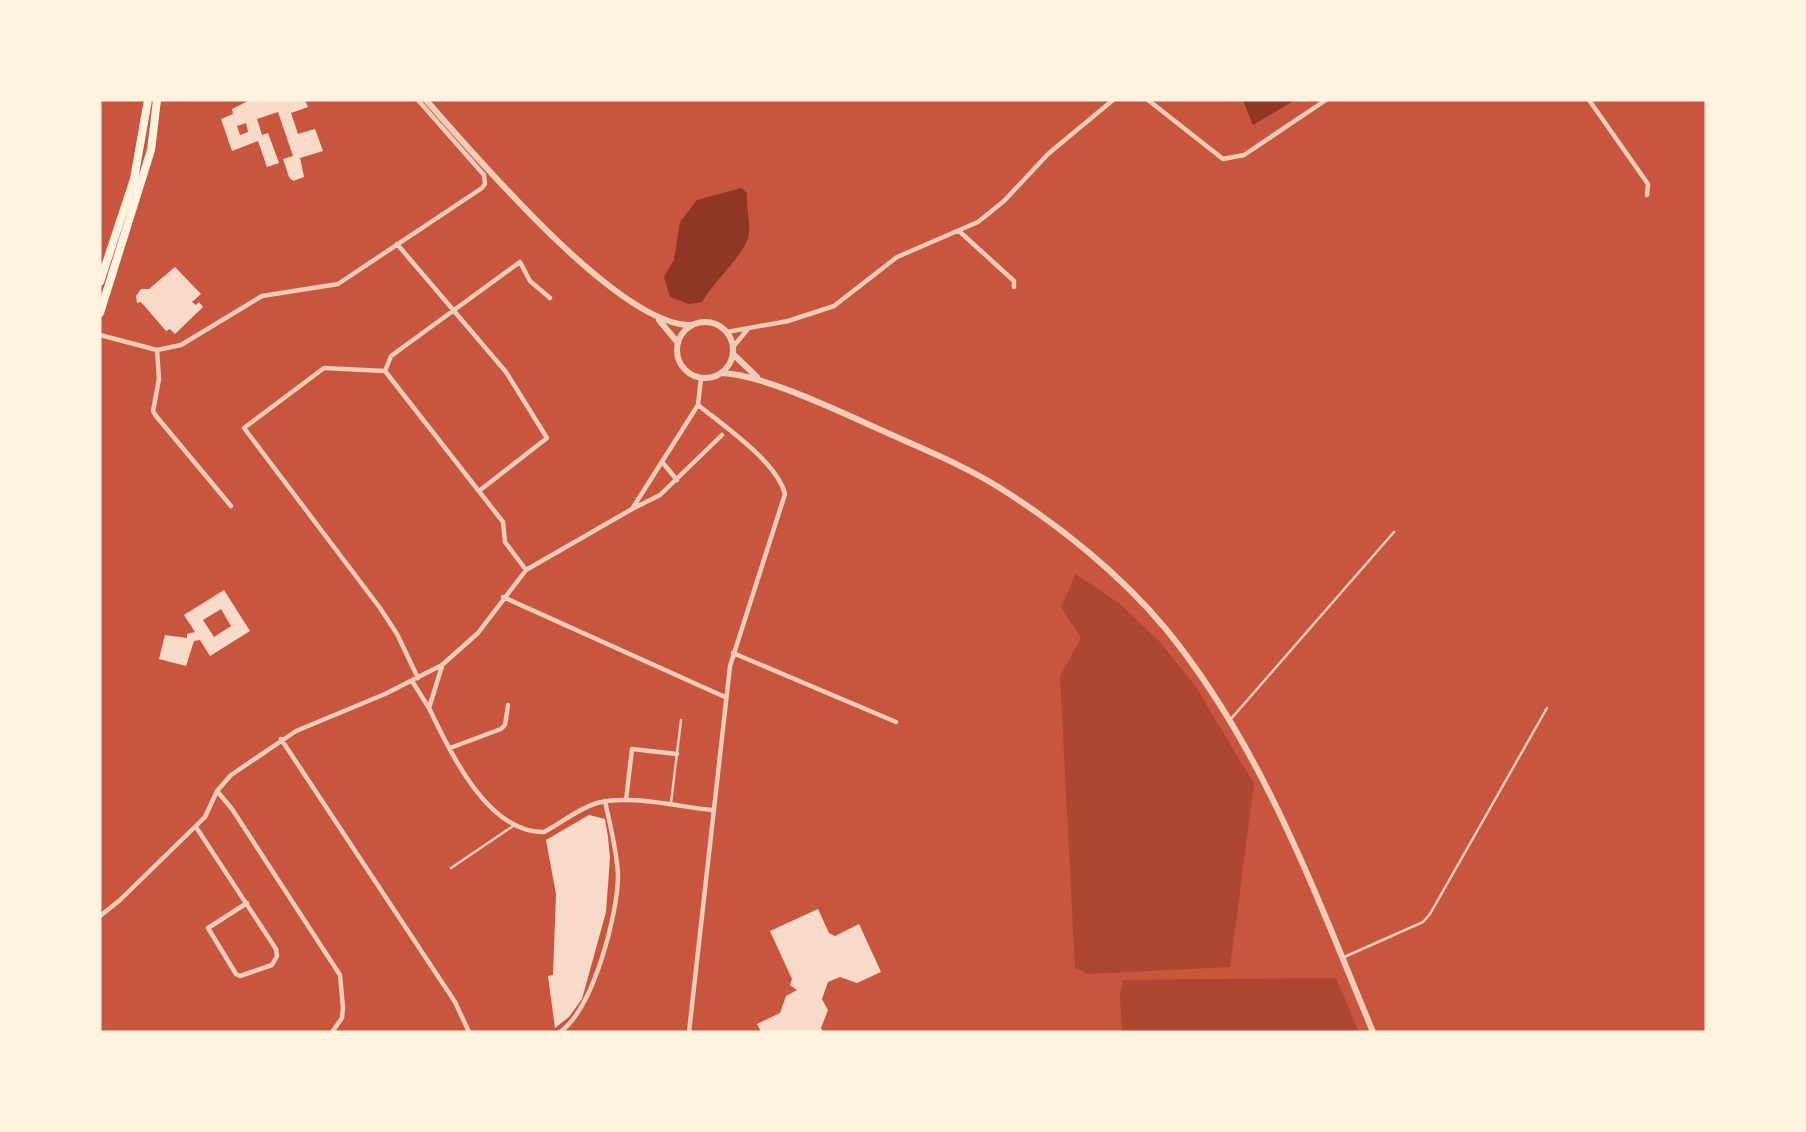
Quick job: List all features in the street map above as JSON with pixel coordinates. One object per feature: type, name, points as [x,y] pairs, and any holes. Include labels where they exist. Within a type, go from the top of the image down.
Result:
[{"type":"main road","points":[[100,282],[134,179],[148,100]]},
{"type":"main road","points":[[100,313],[146,169],[159,100]]},
{"type":"street","points":[[100,335],[157,350],[197,339],[235,310],[262,296],[338,284],[485,184],[484,175],[418,100]]},
{"type":"street","points":[[426,100],[497,178],[595,278],[652,315],[671,323],[692,325],[709,322],[727,332],[747,330],[834,306],[897,257],[959,231],[986,216],[1004,201],[1048,154],[1113,100]]},
{"type":"street","points":[[1148,100],[1223,159],[1244,155],[1326,100]]},
{"type":"street","points":[[1589,100],[1648,184],[1647,195]]},
{"type":"street","points":[[959,231],[1014,281],[1014,287]]},
{"type":"street","points":[[397,244],[506,372],[547,438],[479,491]]},
{"type":"street","points":[[385,371],[391,356],[520,262],[530,281],[550,298]]},
{"type":"street","points":[[652,315],[678,343],[680,362],[685,369],[701,378],[722,373],[761,381],[961,467],[1054,526],[1130,591],[1165,627],[1230,720],[1285,823],[1373,1032]]},
{"type":"street","points":[[678,343],[692,325]]},
{"type":"street","points":[[722,373],[747,330]]},
{"type":"street","points":[[727,332],[733,351],[761,381]]},
{"type":"street","points":[[157,350],[159,379],[153,411],[231,506]]},
{"type":"street","points":[[418,678],[397,634],[380,608],[244,428],[324,368],[385,371],[503,522],[505,542],[526,570]]},
{"type":"street","points":[[632,509],[663,463],[679,431],[698,405],[701,378]]},
{"type":"street","points":[[689,1032],[725,697],[733,653],[785,494],[782,482],[765,463],[698,405]]},
{"type":"street","points":[[100,916],[196,827],[208,813],[217,791],[230,775],[281,739],[442,665],[478,633],[526,570],[660,495],[722,435]]},
{"type":"street","points":[[663,463],[677,480]]},
{"type":"street","points":[[503,597],[725,697]]},
{"type":"street","points":[[733,653],[896,722]]},
{"type":"street","points":[[429,708],[442,665]]},
{"type":"street","points":[[412,681],[469,784],[485,803],[532,832],[544,832],[584,808],[605,801],[625,800],[712,810]]},
{"type":"street","points":[[450,748],[501,729],[505,726],[508,705]]},
{"type":"street","points":[[281,739],[456,1002],[469,1032]]},
{"type":"street","points":[[625,800],[632,749],[677,754]]},
{"type":"street","points":[[217,791],[232,809],[340,975],[342,1018],[332,1032]]},
{"type":"street","points":[[560,1032],[581,1011],[590,996],[615,902],[617,865],[605,801]]},
{"type":"street","points":[[196,827],[247,903],[275,948],[277,956],[266,968],[240,976],[236,974],[208,928],[247,903]]},
{"type":"lane","points":[[1230,720],[1394,532]]},
{"type":"lane","points":[[1342,958],[1423,922],[1430,914],[1547,708]]},
{"type":"lane","points":[[671,806],[681,720]]},
{"type":"lane","points":[[451,868],[516,824]]},
{"type":"shaded area","points":[[1243,100],[1295,100],[1253,125]]},
{"type":"shaded area","points":[[741,188],[747,193],[749,228],[743,248],[702,302],[689,304],[670,297],[664,277],[674,260],[680,222],[697,200]]},
{"type":"shaded area","points":[[1076,574],[1120,604],[1159,641],[1194,684],[1254,784],[1230,967],[1088,974],[1075,968],[1060,676],[1081,638],[1061,607]]},
{"type":"shaded area","points":[[1336,978],[1359,1032],[1122,1032],[1120,996],[1123,980]]},
{"type":"building","points":[[250,100],[305,100],[308,107],[291,113],[298,134],[315,129],[323,151],[300,158],[304,177],[293,181],[283,159],[293,156],[278,112],[257,119],[262,135],[268,133],[279,163],[267,167],[258,141],[232,151],[221,119],[233,114],[232,109]],"holes":[[[246,123],[248,132],[240,135],[237,126]]]},
{"type":"building","points":[[175,267],[201,294],[192,302],[196,305],[199,302],[203,307],[175,334],[170,329],[166,331],[141,302],[137,303],[136,296],[141,289],[149,289]]},
{"type":"building","points":[[224,590],[250,631],[210,656],[200,640],[194,641],[186,666],[159,659],[165,635],[187,638],[187,634],[195,632],[184,615]],"holes":[[[221,609],[231,626],[214,637],[203,620]]]},
{"type":"building","points":[[589,815],[605,819],[610,858],[606,912],[582,999],[569,1017],[555,1028],[548,976],[553,975],[556,894],[546,840]]},
{"type":"building","points":[[818,909],[829,933],[835,936],[859,924],[881,972],[857,983],[840,977],[828,982],[822,999],[828,1010],[821,1028],[823,1032],[761,1032],[757,1024],[780,1013],[786,996],[797,990],[790,985],[792,979],[770,931]]}]
